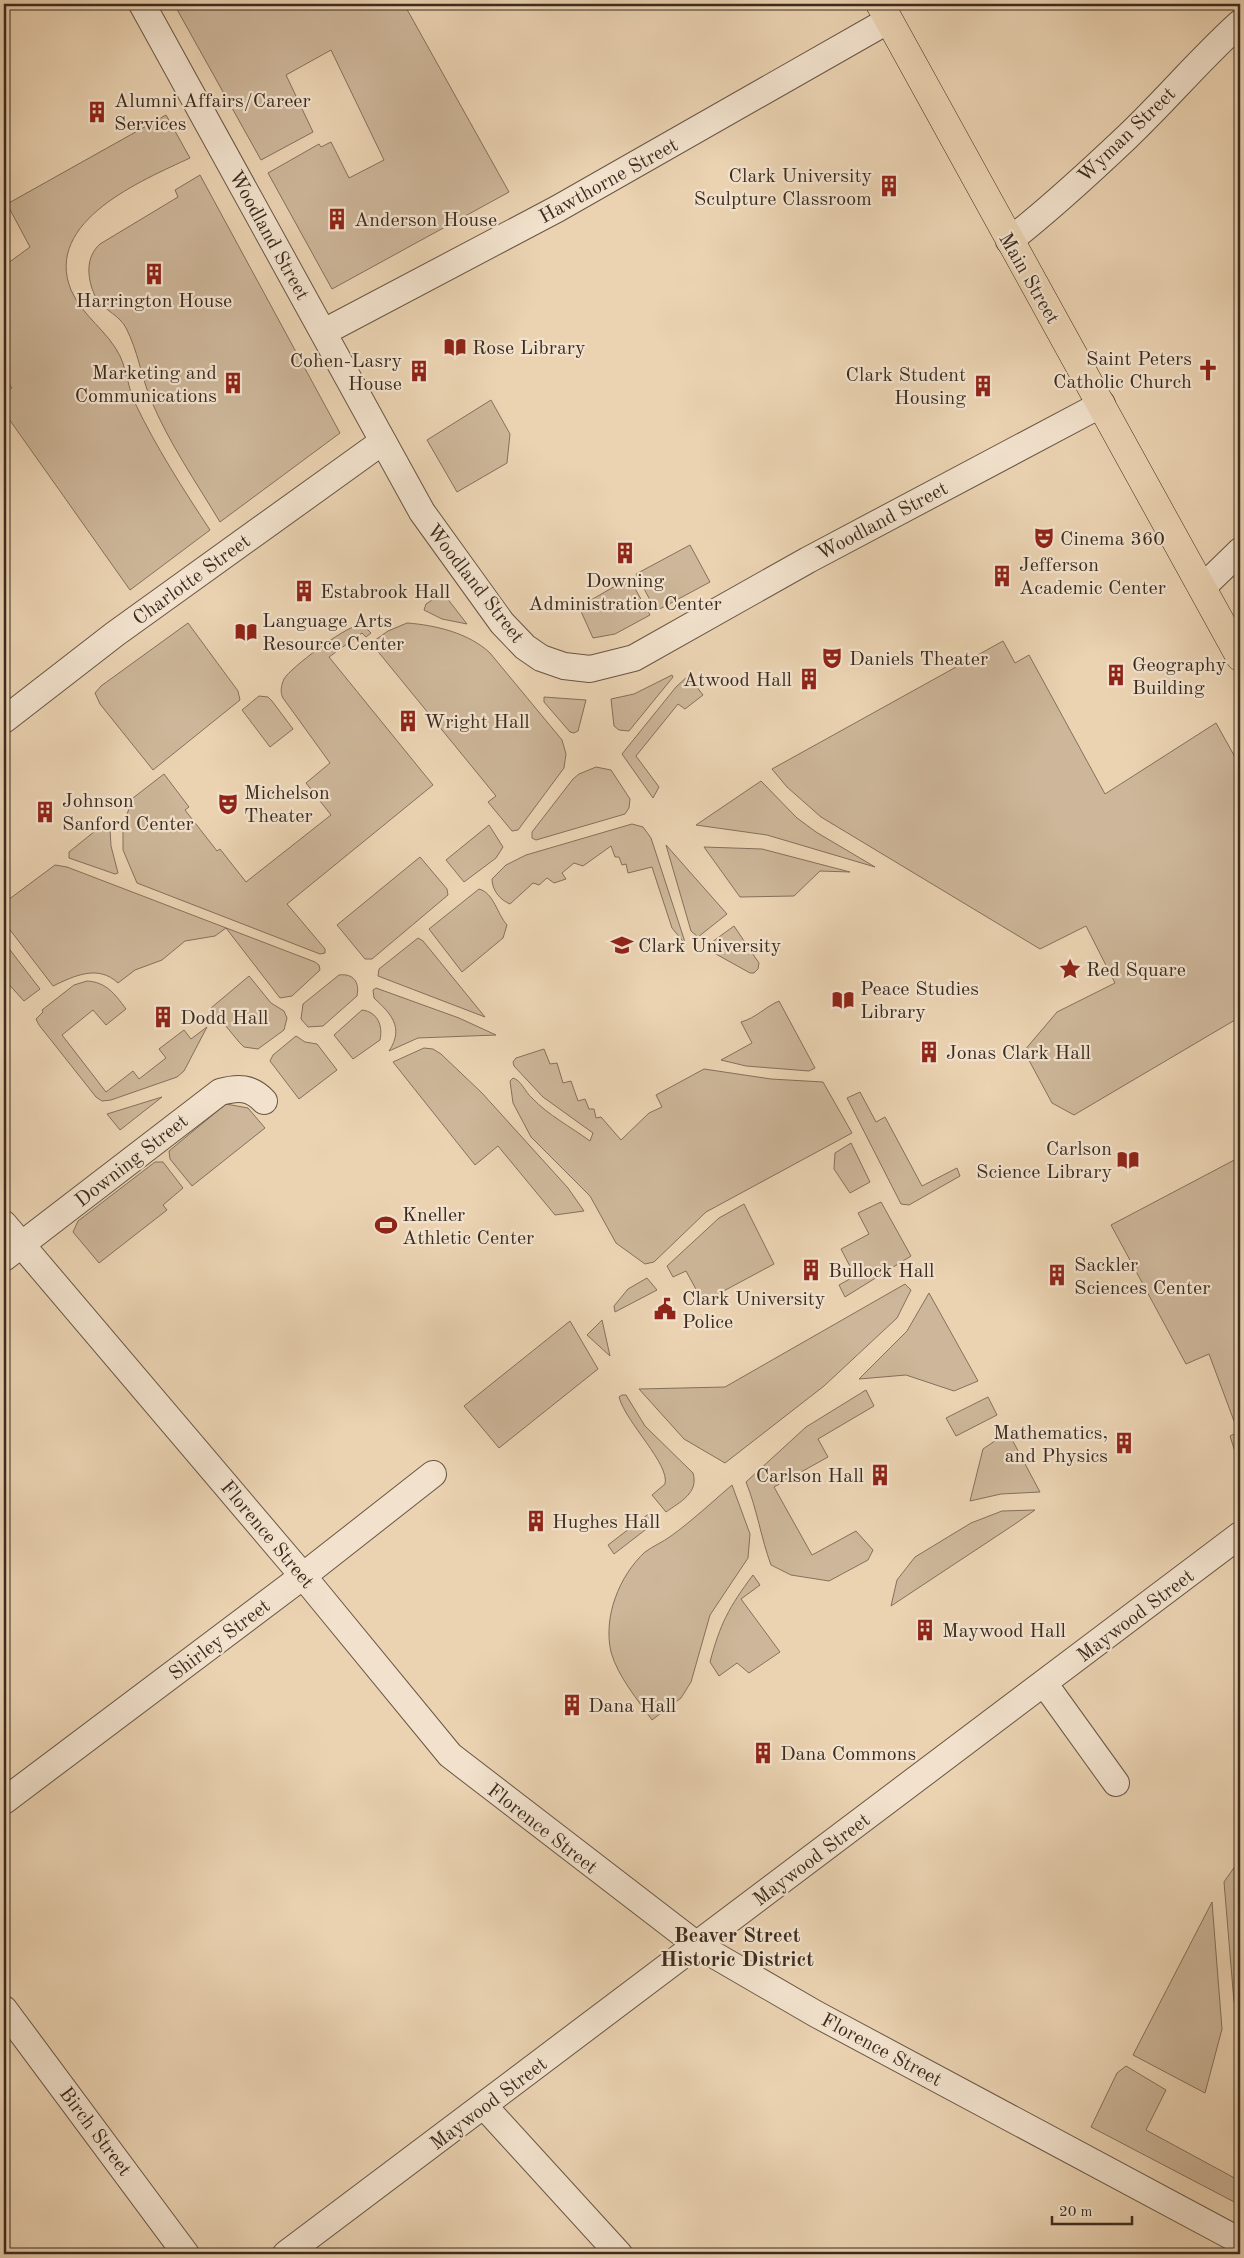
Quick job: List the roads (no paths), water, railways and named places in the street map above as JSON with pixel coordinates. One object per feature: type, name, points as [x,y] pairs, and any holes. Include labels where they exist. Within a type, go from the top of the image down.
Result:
[{"type":"main road","name":"Main Street","points":[[884,12],[1240,657]]},
{"type":"street","name":"Woodland Street","points":[[142,4],[324,332],[382,442],[431,526],[502,623],[525,647],[541,658],[564,666],[590,669],[634,658],[808,560],[1102,404]]},
{"type":"street","name":"Hawthorne Street","points":[[324,332],[557,209],[884,12]]},
{"type":"street","name":"Wyman Street","points":[[1009,241],[1033,222],[1127,137],[1207,52],[1240,23]]},
{"type":"street","name":"Charlotte Street","points":[[4,720],[115,634],[382,442]]},
{"type":"street","points":[[1202,587],[1240,551]]},
{"type":"street","name":"Downing Street","points":[[13,1251],[220,1092],[240,1088],[249,1089],[264,1101]]},
{"type":"street","name":"Florence Street","points":[[4,1224],[13,1251],[304,1576],[450,1755],[696,1945],[816,2014],[1240,2241]]},
{"type":"street","name":"Shirley Street","points":[[4,1801],[304,1576],[433,1474]]},
{"type":"street","name":"Maywood Street","points":[[286,2254],[1240,1535]]},
{"type":"street","points":[[1044,1683],[1116,1783]]},
{"type":"street","name":"Birch Street","points":[[4,2009],[186,2254]]},
{"type":"street","points":[[484,2106],[619,2254]]},
{"type":"place","name":"Alumni Affairs/Career Services","points":[[97,112]]},
{"type":"place","name":"Clark University Sculpture Classroom","points":[[889,186]]},
{"type":"place","name":"Anderson House","points":[[337,219]]},
{"type":"place","name":"Harrington House","points":[[154,274]]},
{"type":"place","name":"Rose Library","points":[[455,347]]},
{"type":"place","name":"Saint Peters Catholic Church","points":[[1208,370]]},
{"type":"place","name":"Cohen-Lasry House","points":[[419,371]]},
{"type":"place","name":"Marketing and Communications","points":[[233,383]]},
{"type":"place","name":"Clark Student Housing","points":[[983,386]]},
{"type":"place","name":"Cinema 360","points":[[1044,538]]},
{"type":"place","name":"Downing Administration Center","points":[[625,553]]},
{"type":"place","name":"Jefferson Academic Center","points":[[1002,576]]},
{"type":"place","name":"Estabrook Hall","points":[[304,591]]},
{"type":"place","name":"Language Arts Resource Center","points":[[246,632]]},
{"type":"place","name":"Daniels Theater","points":[[832,658]]},
{"type":"place","name":"Geography Building","points":[[1116,675]]},
{"type":"place","name":"Atwood Hall","points":[[809,679]]},
{"type":"place","name":"Wright Hall","points":[[408,721]]},
{"type":"place","name":"Michelson Theater","points":[[228,804]]},
{"type":"place","name":"Johnson Sanford Center","points":[[45,812]]},
{"type":"place","name":"Clark University","points":[[622,945]]},
{"type":"place","name":"Red Square","points":[[1070,969]]},
{"type":"place","name":"Peace Studies Library","points":[[843,1000]]},
{"type":"place","name":"Dodd Hall","points":[[163,1017]]},
{"type":"place","name":"Jonas Clark Hall","points":[[929,1052]]},
{"type":"place","name":"Carlson Science Library","points":[[1128,1160]]},
{"type":"place","name":"Kneller Athletic Center","points":[[386,1225]]},
{"type":"place","name":"Bullock Hall","points":[[811,1270]]},
{"type":"place","name":"Sackler Sciences Center","points":[[1057,1275]]},
{"type":"place","name":"Clark University Police","points":[[665,1309]]},
{"type":"place","name":"Mathematics, and Physics","points":[[1124,1443]]},
{"type":"place","name":"Carlson Hall","points":[[880,1475]]},
{"type":"place","name":"Hughes Hall","points":[[536,1521]]},
{"type":"place","name":"Maywood Hall","points":[[925,1630]]},
{"type":"place","name":"Dana Hall","points":[[572,1705]]},
{"type":"place","name":"Dana Commons","points":[[763,1753]]},
{"type":"district","name":"Beaver Street Historic District","points":[[737,1947]]}]
